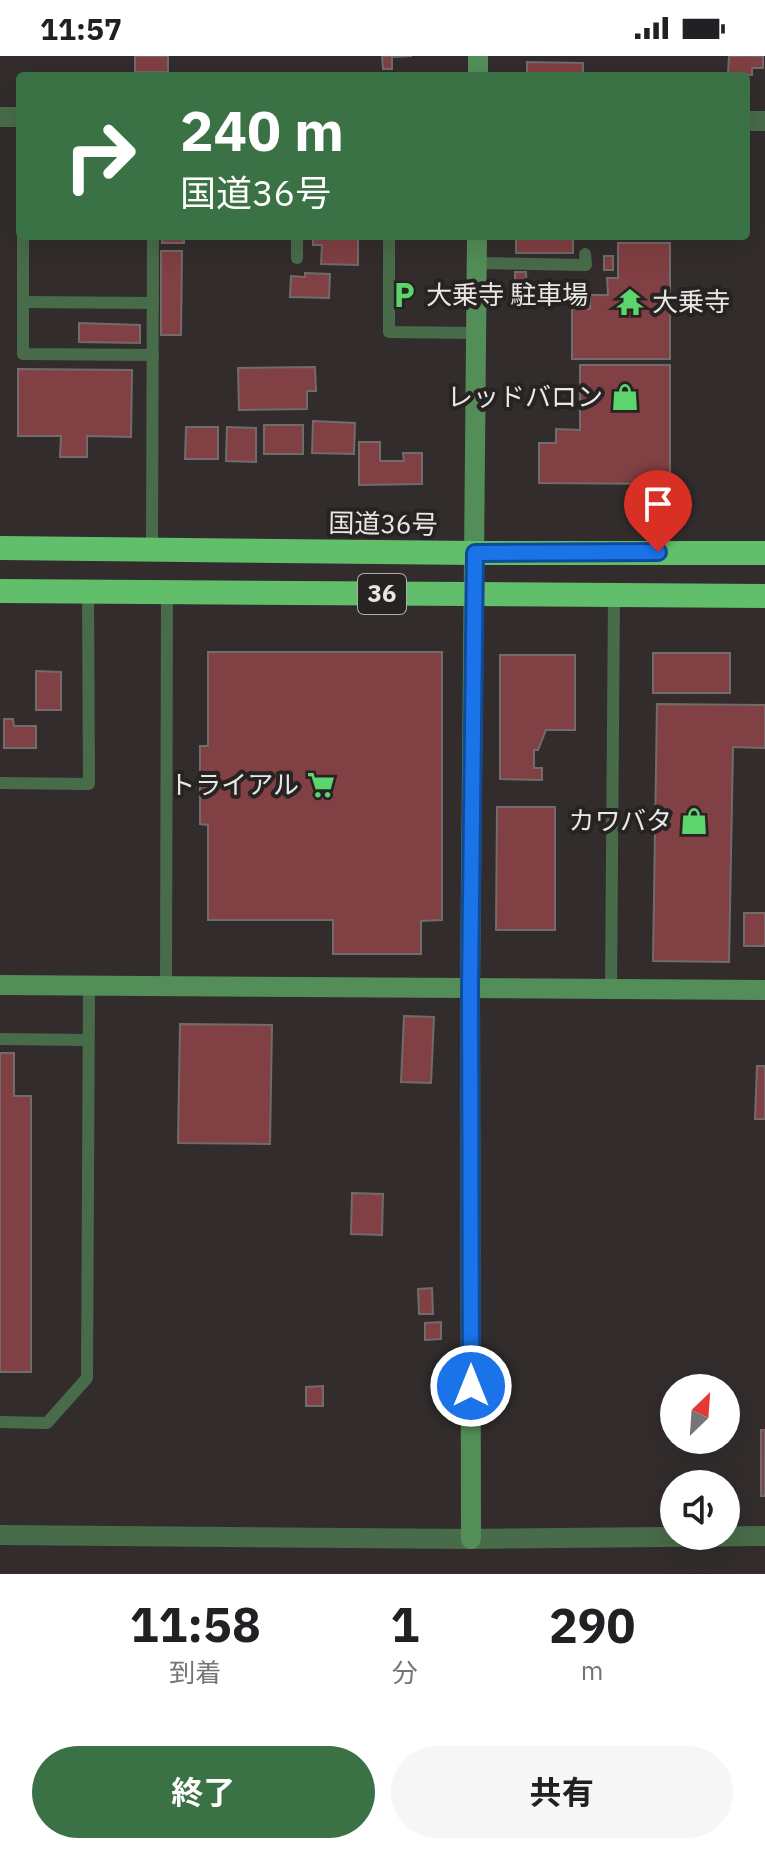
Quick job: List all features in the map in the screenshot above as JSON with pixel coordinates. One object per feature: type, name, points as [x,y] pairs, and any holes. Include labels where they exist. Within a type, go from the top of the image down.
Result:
[{"type":"highway","name":"国道36号","points":[[0,548],[765,553]]},
{"type":"highway","name":"36","points":[[0,591],[765,596]]},
{"type":"street","points":[[471,1539],[470,989],[477,240]]},
{"type":"street","points":[[0,985],[765,990]]},
{"type":"street","points":[[0,1535],[471,1539],[765,1536]]},
{"type":"lane","points":[[23,240],[23,354],[153,355]]},
{"type":"lane","points":[[152,549],[153,240]]},
{"type":"lane","points":[[297,240],[297,258]]},
{"type":"lane","points":[[389,240],[389,332],[476,333]]},
{"type":"lane","points":[[477,263],[586,265],[585,254]]},
{"type":"lane","points":[[23,302],[153,303]]},
{"type":"lane","points":[[0,783],[89,784],[88,592]]},
{"type":"lane","points":[[166,986],[167,592]]},
{"type":"lane","points":[[611,990],[614,595]]},
{"type":"lane","points":[[0,1422],[47,1423],[87,1378],[89,986]]},
{"type":"lane","points":[[0,1039],[88,1040]]},
{"type":"building","points":[[135,56],[168,56],[168,72],[135,72]]},
{"type":"building","points":[[382,56],[412,56],[392,57],[392,69],[383,69]]},
{"type":"building","points":[[729,56],[763,56],[763,68],[752,68],[752,75],[750,72],[728,72]]},
{"type":"building","points":[[527,62],[583,63],[583,72],[527,72]]},
{"type":"building","points":[[162,240],[184,240],[184,243],[162,243]]},
{"type":"building","points":[[313,240],[358,240],[358,265],[321,264],[322,245],[313,245]]},
{"type":"building","points":[[516,240],[573,240],[573,253],[516,253]]},
{"type":"building","name":"大乗寺","points":[[618,243],[670,243],[670,359],[572,359],[572,308],[590,309],[590,295],[608,295],[607,278],[618,278]]},
{"type":"building","points":[[161,251],[182,251],[181,335],[161,335]]},
{"type":"building","points":[[604,256],[613,256],[613,270],[604,270]]},
{"type":"building","points":[[515,272],[526,272],[527,290],[515,290]]},
{"type":"building","points":[[305,273],[330,274],[329,298],[290,297],[291,276],[305,277]]},
{"type":"building","points":[[79,323],[140,325],[140,343],[79,342]]},
{"type":"building","name":"レッドバロン","points":[[580,365],[670,365],[670,484],[539,483],[539,443],[556,443],[556,429],[580,430]]},
{"type":"building","points":[[315,367],[316,391],[307,391],[307,409],[239,410],[238,368]]},
{"type":"building","points":[[18,369],[132,370],[131,437],[87,436],[87,457],[60,457],[61,436],[18,436]]},
{"type":"building","points":[[313,421],[355,423],[354,454],[312,453]]},
{"type":"building","points":[[264,425],[303,425],[303,454],[264,454]]},
{"type":"building","points":[[186,427],[218,427],[218,459],[185,459]]},
{"type":"building","points":[[227,427],[256,428],[256,462],[226,461]]},
{"type":"building","points":[[359,442],[380,442],[380,461],[404,461],[403,453],[422,453],[422,484],[359,485]]},
{"type":"building","name":"トライアル","points":[[208,652],[442,652],[442,920],[421,921],[421,954],[333,954],[333,920],[208,920],[208,825],[200,824],[200,746],[208,746]]},
{"type":"building","points":[[653,653],[730,653],[730,693],[653,693]]},
{"type":"building","points":[[500,655],[575,655],[575,730],[546,730],[538,750],[534,750],[534,768],[542,768],[542,780],[500,779]]},
{"type":"building","points":[[36,671],[61,672],[61,710],[36,710]]},
{"type":"building","points":[[657,704],[765,705],[765,748],[733,747],[729,962],[653,961]]},
{"type":"building","points":[[4,719],[13,719],[14,726],[36,726],[36,748],[4,748]]},
{"type":"building","points":[[497,807],[555,807],[555,930],[496,930]]},
{"type":"building","points":[[744,913],[765,913],[765,946],[744,946]]},
{"type":"building","points":[[404,1016],[434,1017],[431,1083],[401,1082]]},
{"type":"building","points":[[180,1024],[272,1025],[270,1144],[178,1143]]},
{"type":"building","points":[[0,1053],[14,1053],[14,1096],[31,1096],[31,1372],[0,1372]]},
{"type":"building","points":[[757,1066],[765,1066],[765,1119],[755,1119]]},
{"type":"building","points":[[352,1193],[383,1194],[382,1235],[351,1234]]},
{"type":"building","points":[[432,1288],[433,1314],[419,1314],[418,1289]]},
{"type":"building","points":[[441,1322],[441,1339],[425,1340],[425,1323]]},
{"type":"building","points":[[323,1386],[323,1406],[306,1406],[306,1387]]},
{"type":"building","points":[[761,1430],[765,1430],[765,1496],[761,1496]]},
{"type":"place","name":"大乗寺 駐車場","points":[[404,295]]},
{"type":"place","name":"大乗寺","points":[[630,302]]},
{"type":"place","name":"レッドバロン","points":[[625,397]]},
{"type":"place","name":"トライアル","points":[[321,785]]},
{"type":"place","name":"カワバタ","points":[[694,821]]},
{"type":"route","points":[[471,1386],[470,989],[475,553],[658,552]]}]
